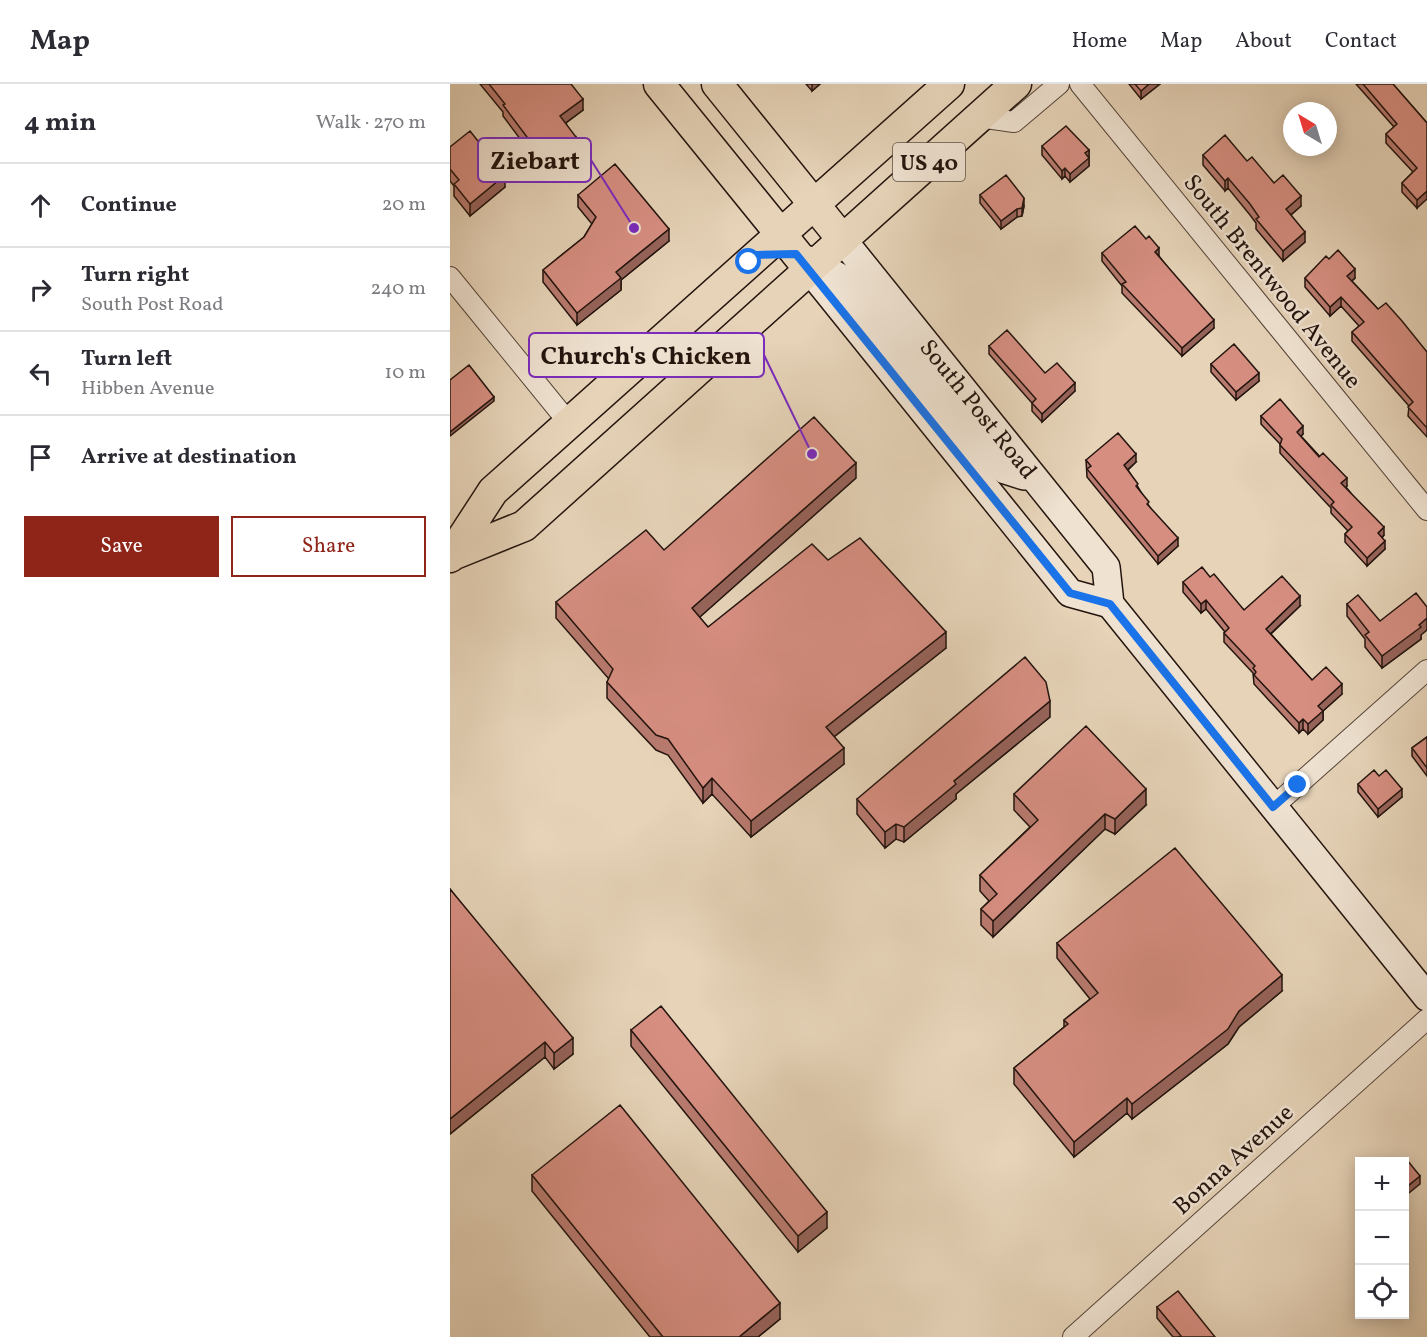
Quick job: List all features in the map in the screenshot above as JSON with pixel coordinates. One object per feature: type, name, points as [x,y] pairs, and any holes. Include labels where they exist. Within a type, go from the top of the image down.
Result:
[{"type":"main road","points":[[659,84],[800,255],[841,278],[961,426],[1005,470],[1034,478]]},
{"type":"main road","points":[[717,84],[828,222]]},
{"type":"main road","name":"US 40","points":[[451,556],[524,526],[800,255],[949,84]]},
{"type":"main road","name":"US 40","points":[[451,556],[494,491],[757,255],[800,255],[828,222],[979,117],[1016,84]]},
{"type":"main road","name":"South Post Road","points":[[800,255],[1070,593],[1110,604],[1106,567],[828,222]]},
{"type":"main road","points":[[1110,604],[1427,997]]},
{"type":"street","points":[[979,117],[1014,122],[1059,84]]},
{"type":"street","name":"South Brentwood Avenue","points":[[1080,84],[1427,510]]},
{"type":"street","points":[[450,277],[569,423]]},
{"type":"street","points":[[1273,807],[1427,670]]},
{"type":"street","name":"Bonna Avenue","points":[[1073,1337],[1427,1019]]},
{"type":"building","points":[[489,84],[571,84],[583,99],[560,116],[576,137],[545,161]]},
{"type":"building","points":[[1135,84],[1149,84],[1141,91]]},
{"type":"building","points":[[1363,84],[1393,84],[1427,123],[1427,191],[1417,200],[1402,183],[1417,168],[1386,134],[1397,124]]},
{"type":"building","points":[[1066,126],[1089,150],[1085,153],[1089,158],[1070,174],[1065,168],[1062,171],[1042,146]]},
{"type":"building","points":[[470,131],[505,175],[470,204],[454,184],[459,180],[450,169],[450,147]]},
{"type":"building","points":[[1225,135],[1247,161],[1252,157],[1274,183],[1283,175],[1301,196],[1286,209],[1305,232],[1283,251],[1256,219],[1259,217],[1250,204],[1228,178],[1225,181],[1203,155]]},
{"type":"building","points":[[615,164],[669,229],[616,272],[621,278],[577,313],[543,270],[584,237],[596,217],[578,195]]},
{"type":"building","points":[[1006,175],[1024,198],[1022,208],[1001,221],[980,195]]},
{"type":"building","points":[[1135,226],[1146,239],[1149,236],[1159,248],[1155,252],[1214,320],[1182,348],[1122,284],[1126,282],[1102,253]]},
{"type":"building","points":[[1338,250],[1355,269],[1347,276],[1378,309],[1386,303],[1427,352],[1427,428],[1408,407],[1413,402],[1352,332],[1364,322],[1341,297],[1330,307],[1305,278],[1326,256],[1329,259]]},
{"type":"building","points":[[1007,330],[1045,373],[1057,363],[1075,383],[1042,414],[1032,403],[1036,399],[989,346]]},
{"type":"building","points":[[1234,344],[1259,373],[1236,392],[1211,364]]},
{"type":"building","points":[[469,365],[494,397],[450,432],[450,380]]},
{"type":"building","points":[[1280,399],[1303,426],[1297,432],[1319,457],[1323,453],[1347,478],[1341,483],[1384,527],[1378,533],[1385,541],[1367,558],[1345,534],[1352,527],[1331,505],[1334,502],[1280,445],[1282,439],[1261,416]]},
{"type":"building","points":[[814,417],[856,463],[692,608],[708,627],[812,544],[828,560],[860,538],[946,632],[826,727],[844,748],[751,821],[712,778],[703,788],[668,739],[656,735],[607,682],[613,669],[556,602],[646,530],[664,550]]},
{"type":"building","points":[[1118,433],[1136,454],[1124,465],[1138,484],[1136,486],[1149,502],[1147,504],[1178,538],[1158,556],[1087,469],[1091,466],[1086,460]]},
{"type":"building","points":[[1202,567],[1210,577],[1214,574],[1244,610],[1282,576],[1300,596],[1266,629],[1312,680],[1326,667],[1342,684],[1318,706],[1323,711],[1308,724],[1303,719],[1299,723],[1254,675],[1255,666],[1224,633],[1229,628],[1206,600],[1201,604],[1183,582]]},
{"type":"building","points":[[1416,593],[1427,607],[1427,618],[1419,625],[1421,627],[1382,656],[1365,635],[1369,632],[1347,604],[1358,595],[1380,621]]},
{"type":"building","points":[[1025,657],[1046,682],[1050,701],[954,781],[956,784],[904,827],[896,824],[885,832],[857,799]]},
{"type":"building","points":[[1086,726],[1146,789],[1115,819],[1105,814],[993,921],[981,909],[997,894],[980,875],[1038,820],[1014,794]]},
{"type":"building","points":[[1427,737],[1427,768],[1412,748]]},
{"type":"building","points":[[1374,770],[1379,776],[1386,770],[1402,789],[1378,809],[1358,784]]},
{"type":"building","points":[[1175,848],[1282,975],[1239,1011],[1228,1029],[1132,1104],[1127,1098],[1074,1142],[1014,1068],[1068,1024],[1064,1020],[1098,993],[1057,943]]},
{"type":"building","points":[[450,889],[573,1038],[554,1053],[545,1042],[450,1119]]},
{"type":"building","points":[[661,1006],[827,1212],[798,1236],[631,1030]]},
{"type":"building","points":[[620,1105],[780,1303],[739,1337],[663,1337],[532,1175]]},
{"type":"building","points":[[1409,1162],[1420,1176],[1409,1185]]},
{"type":"building","points":[[1178,1291],[1215,1337],[1179,1337],[1181,1336],[1157,1307]]},
{"type":"place","name":"Ziebart","points":[[634,228]]},
{"type":"place","name":"Church's Chicken","points":[[812,454]]},
{"type":"route","points":[[749,262],[757,255],[796,254],[1070,593],[1110,604],[1273,807],[1298,785]]}]
